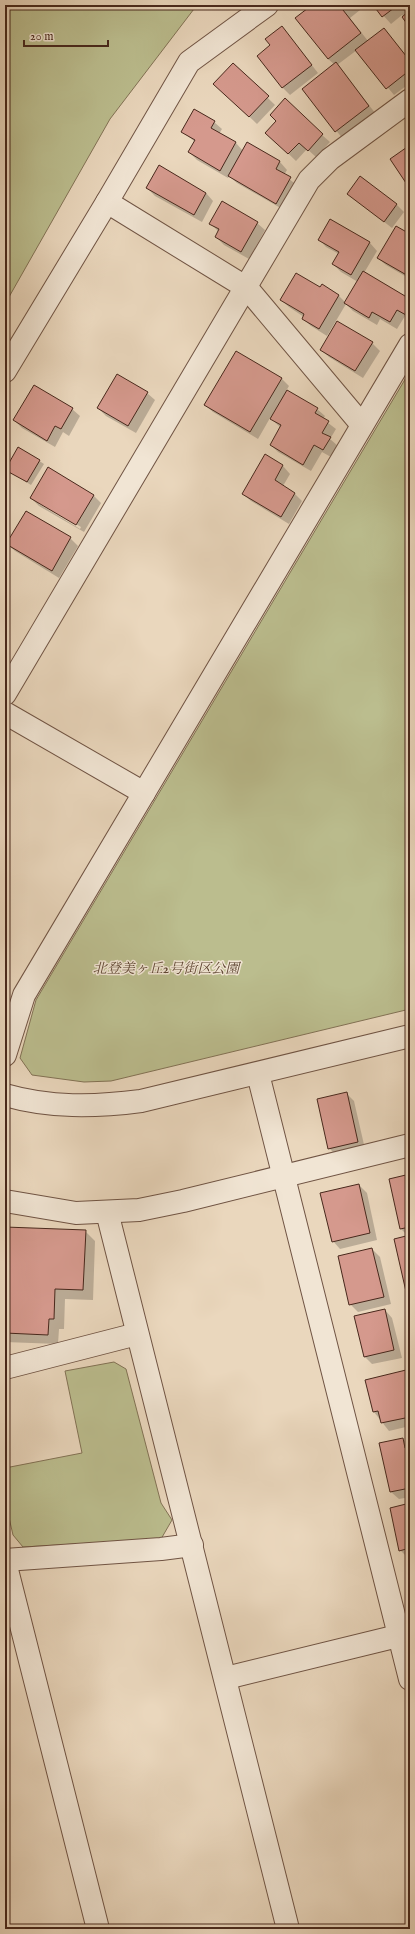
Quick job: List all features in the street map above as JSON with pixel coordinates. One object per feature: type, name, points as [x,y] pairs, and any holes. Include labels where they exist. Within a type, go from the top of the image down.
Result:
[{"type":"street","points":[[5,371],[189,62],[267,5]]},
{"type":"street","points":[[5,694],[247,288],[309,180],[330,159],[410,100]]},
{"type":"street","points":[[107,202],[247,288],[362,425]]},
{"type":"street","points":[[5,1054],[24,995],[410,345]]},
{"type":"street","points":[[5,713],[144,793]]},
{"type":"street","points":[[5,1095],[27,1101],[57,1105],[114,1105],[141,1101],[258,1074],[410,1036]]},
{"type":"street","points":[[258,1074],[404,1634],[410,1679]]},
{"type":"street","points":[[5,1201],[76,1213],[139,1210],[161,1206],[410,1145]]},
{"type":"street","points":[[107,1212],[226,1678],[288,1929]]},
{"type":"street","points":[[5,1368],[137,1334]]},
{"type":"street","points":[[98,1929],[5,1561],[161,1549],[192,1545]]},
{"type":"street","points":[[226,1678],[404,1634]]},
{"type":"green space","points":[[5,5],[197,5],[110,119],[5,304]]},
{"type":"green space","name":"北登美ヶ丘2号街区公園","points":[[410,371],[410,1009],[111,1081],[84,1082],[32,1075],[20,1058],[36,1000]]},
{"type":"green space","points":[[114,1362],[126,1369],[161,1503],[172,1520],[161,1539],[23,1547],[13,1535],[5,1500],[5,1468],[82,1453],[65,1371]]},
{"type":"building","points":[[312,5],[349,5],[343,10],[361,33],[328,59],[295,18]]},
{"type":"building","points":[[373,5],[398,5],[382,17]]},
{"type":"building","points":[[410,10],[410,28],[402,17]]},
{"type":"building","points":[[282,26],[312,65],[282,88],[257,56],[270,45],[265,39]]},
{"type":"building","points":[[384,28],[410,61],[410,70],[386,89],[355,50]]},
{"type":"building","points":[[336,62],[369,106],[335,132],[302,89]]},
{"type":"building","points":[[233,63],[269,96],[249,117],[213,84]]},
{"type":"building","points":[[285,98],[323,134],[308,151],[299,143],[288,154],[265,133],[276,121],[270,115]]},
{"type":"building","points":[[194,109],[215,121],[211,128],[236,142],[220,171],[188,152],[195,140],[181,132]]},
{"type":"building","points":[[247,142],[280,161],[276,169],[291,177],[276,204],[228,176]]},
{"type":"building","points":[[410,145],[410,189],[390,159]]},
{"type":"building","points":[[159,165],[206,193],[194,215],[146,188]]},
{"type":"building","points":[[360,176],[397,204],[384,222],[347,194]]},
{"type":"building","points":[[222,201],[258,222],[241,252],[215,237],[219,229],[209,224]]},
{"type":"building","points":[[330,219],[370,242],[351,275],[332,264],[339,252],[318,240]]},
{"type":"building","points":[[396,226],[410,234],[410,277],[377,258]]},
{"type":"building","points":[[363,271],[410,299],[410,308],[406,315],[397,310],[390,322],[372,312],[369,318],[344,303]]},
{"type":"building","points":[[296,273],[320,287],[322,284],[339,295],[319,329],[302,319],[304,314],[280,300]]},
{"type":"building","points":[[337,321],[373,342],[355,371],[320,350]]},
{"type":"building","points":[[236,351],[282,378],[250,432],[204,405]]},
{"type":"building","points":[[117,374],[148,392],[128,426],[97,408]]},
{"type":"building","points":[[34,385],[73,408],[61,429],[55,426],[47,441],[13,420]]},
{"type":"building","points":[[287,390],[318,408],[315,413],[329,421],[322,433],[331,437],[323,450],[314,445],[303,465],[270,445],[281,425],[270,419]]},
{"type":"building","points":[[18,447],[40,460],[27,482],[5,470]]},
{"type":"building","points":[[265,454],[283,465],[275,480],[295,493],[281,517],[242,494]]},
{"type":"building","points":[[48,467],[94,495],[76,525],[30,498]]},
{"type":"building","points":[[26,511],[71,537],[52,571],[6,544]]},
{"type":"building","points":[[347,1092],[358,1142],[328,1149],[317,1099]]},
{"type":"building","points":[[410,1174],[410,1227],[400,1229],[389,1179]]},
{"type":"building","points":[[359,1184],[370,1233],[332,1242],[320,1193]]},
{"type":"building","points":[[5,1227],[86,1230],[83,1290],[55,1289],[54,1319],[49,1319],[48,1335],[5,1333]]},
{"type":"building","points":[[410,1235],[410,1296],[407,1296],[394,1239]]},
{"type":"building","points":[[372,1248],[384,1297],[349,1305],[338,1256]]},
{"type":"building","points":[[385,1309],[394,1350],[364,1357],[354,1316]]},
{"type":"building","points":[[406,1370],[410,1388],[410,1404],[408,1404],[410,1417],[381,1423],[378,1411],[373,1412],[365,1380]]},
{"type":"building","points":[[403,1438],[405,1448],[410,1447],[410,1488],[390,1492],[379,1443]]},
{"type":"building","points":[[410,1503],[410,1548],[399,1551],[390,1508]]}]
